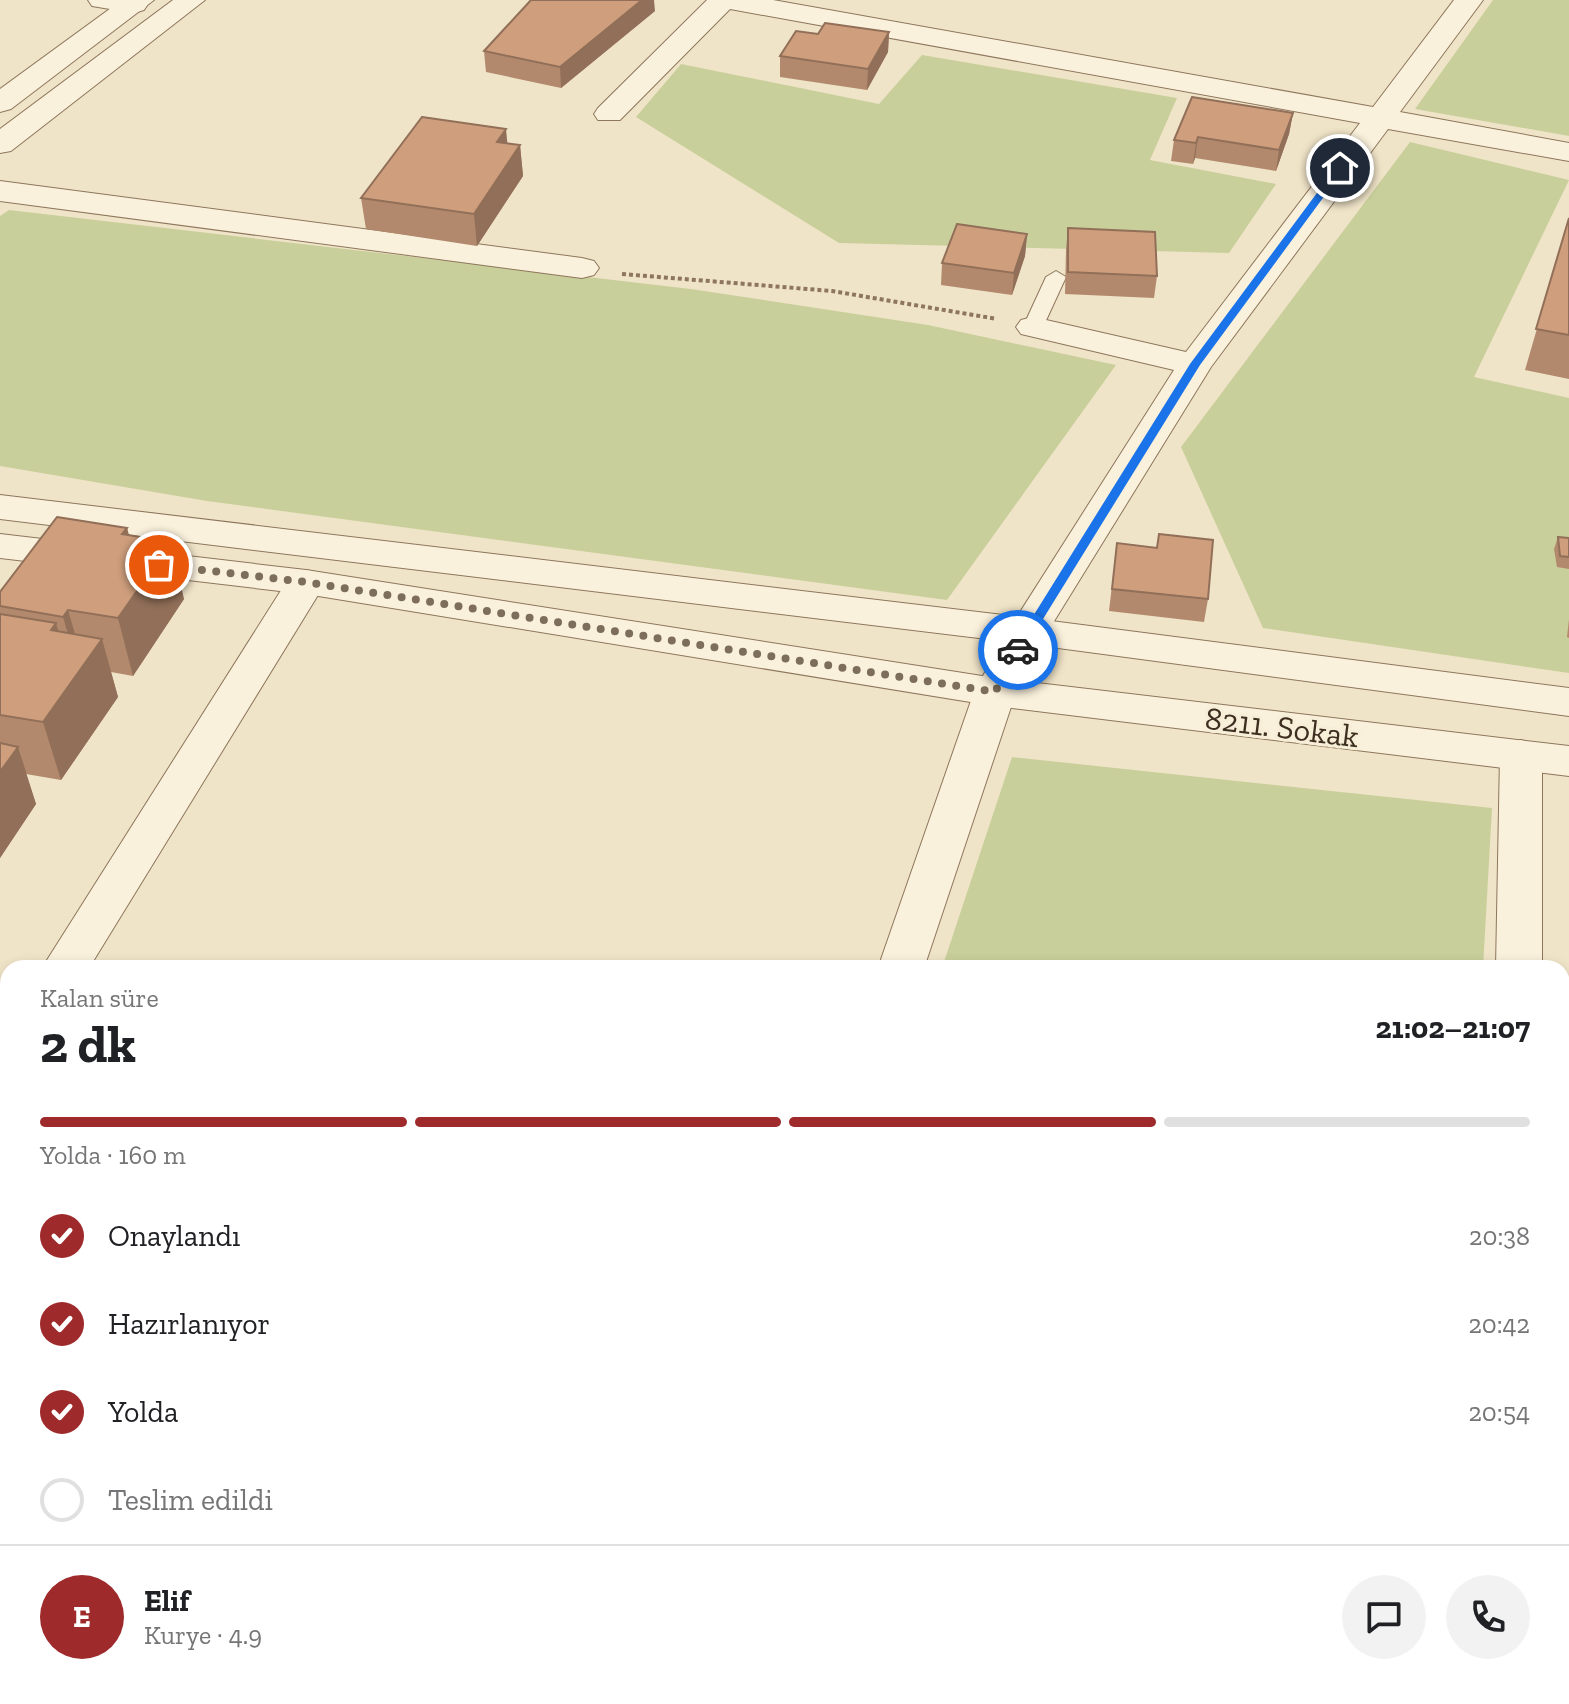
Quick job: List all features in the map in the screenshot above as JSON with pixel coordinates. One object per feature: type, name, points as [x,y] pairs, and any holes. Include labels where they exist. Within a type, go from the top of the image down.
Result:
[{"type":"street","points":[[102,0],[137,2]]},
{"type":"street","points":[[0,144],[191,0]]},
{"type":"street","points":[[609,114],[725,0],[1569,152]]},
{"type":"street","points":[[904,960],[995,692],[1028,631],[1195,364],[1376,119],[1469,0]]},
{"type":"street","points":[[0,103],[137,2]]},
{"type":"street","points":[[0,191],[582,268]]},
{"type":"street","points":[[1033,327],[1195,364]]},
{"type":"street","points":[[0,507],[1028,631],[1569,702]]},
{"type":"street","points":[[0,546],[306,582],[70,960]]},
{"type":"street","name":"8211. Sokak","points":[[306,582],[995,692],[1569,761]]},
{"type":"street","points":[[1519,960],[1521,755]]},
{"type":"lane","points":[[1033,327],[1056,277]]},
{"type":"path","points":[[582,268],[846,293],[919,303],[1033,327]]},
{"type":"green space","points":[[1493,0],[1569,0],[1569,136],[1415,109]]},
{"type":"green space","points":[[922,55],[1177,98],[1150,160],[1276,184],[1229,253],[839,243],[636,117],[681,64],[879,104]]},
{"type":"green space","points":[[1410,142],[1569,180],[1474,377],[1569,398],[1569,673],[1263,628],[1181,447]]},
{"type":"green space","points":[[9,210],[691,289],[928,325],[1116,365],[947,600],[207,501],[0,466],[0,216]]},
{"type":"green space","points":[[1012,757],[1492,808],[1483,960],[945,960]]},
{"type":"building","points":[[531,0],[642,0],[560,67],[484,51]]},
{"type":"building","points":[[825,23],[889,32],[868,69],[780,56],[796,31],[818,34]]},
{"type":"building","points":[[1192,97],[1293,113],[1279,150],[1198,137],[1196,143],[1174,140]]},
{"type":"building","points":[[422,117],[506,129],[497,142],[520,145],[474,214],[361,198]]},
{"type":"building","points":[[1569,218],[1569,335],[1536,329]]},
{"type":"building","points":[[957,224],[1027,234],[1014,273],[942,263]]},
{"type":"building","points":[[1068,228],[1155,232],[1157,276],[1068,272]]},
{"type":"building","points":[[57,517],[127,528],[122,534],[171,542],[118,618],[68,610],[63,617],[0,606],[0,592]]},
{"type":"building","points":[[1159,534],[1213,540],[1208,599],[1112,589],[1117,543],[1157,548]]},
{"type":"building","points":[[1558,537],[1569,538],[1569,557],[1560,556]]},
{"type":"building","points":[[0,614],[56,623],[51,630],[102,639],[43,722],[0,715]]},
{"type":"building","points":[[0,743],[18,747],[0,772]]},
{"type":"way so far","points":[[159,565],[306,582],[995,692],[1018,650]]},
{"type":"route","points":[[1018,650],[1195,364],[1340,168]]}]
